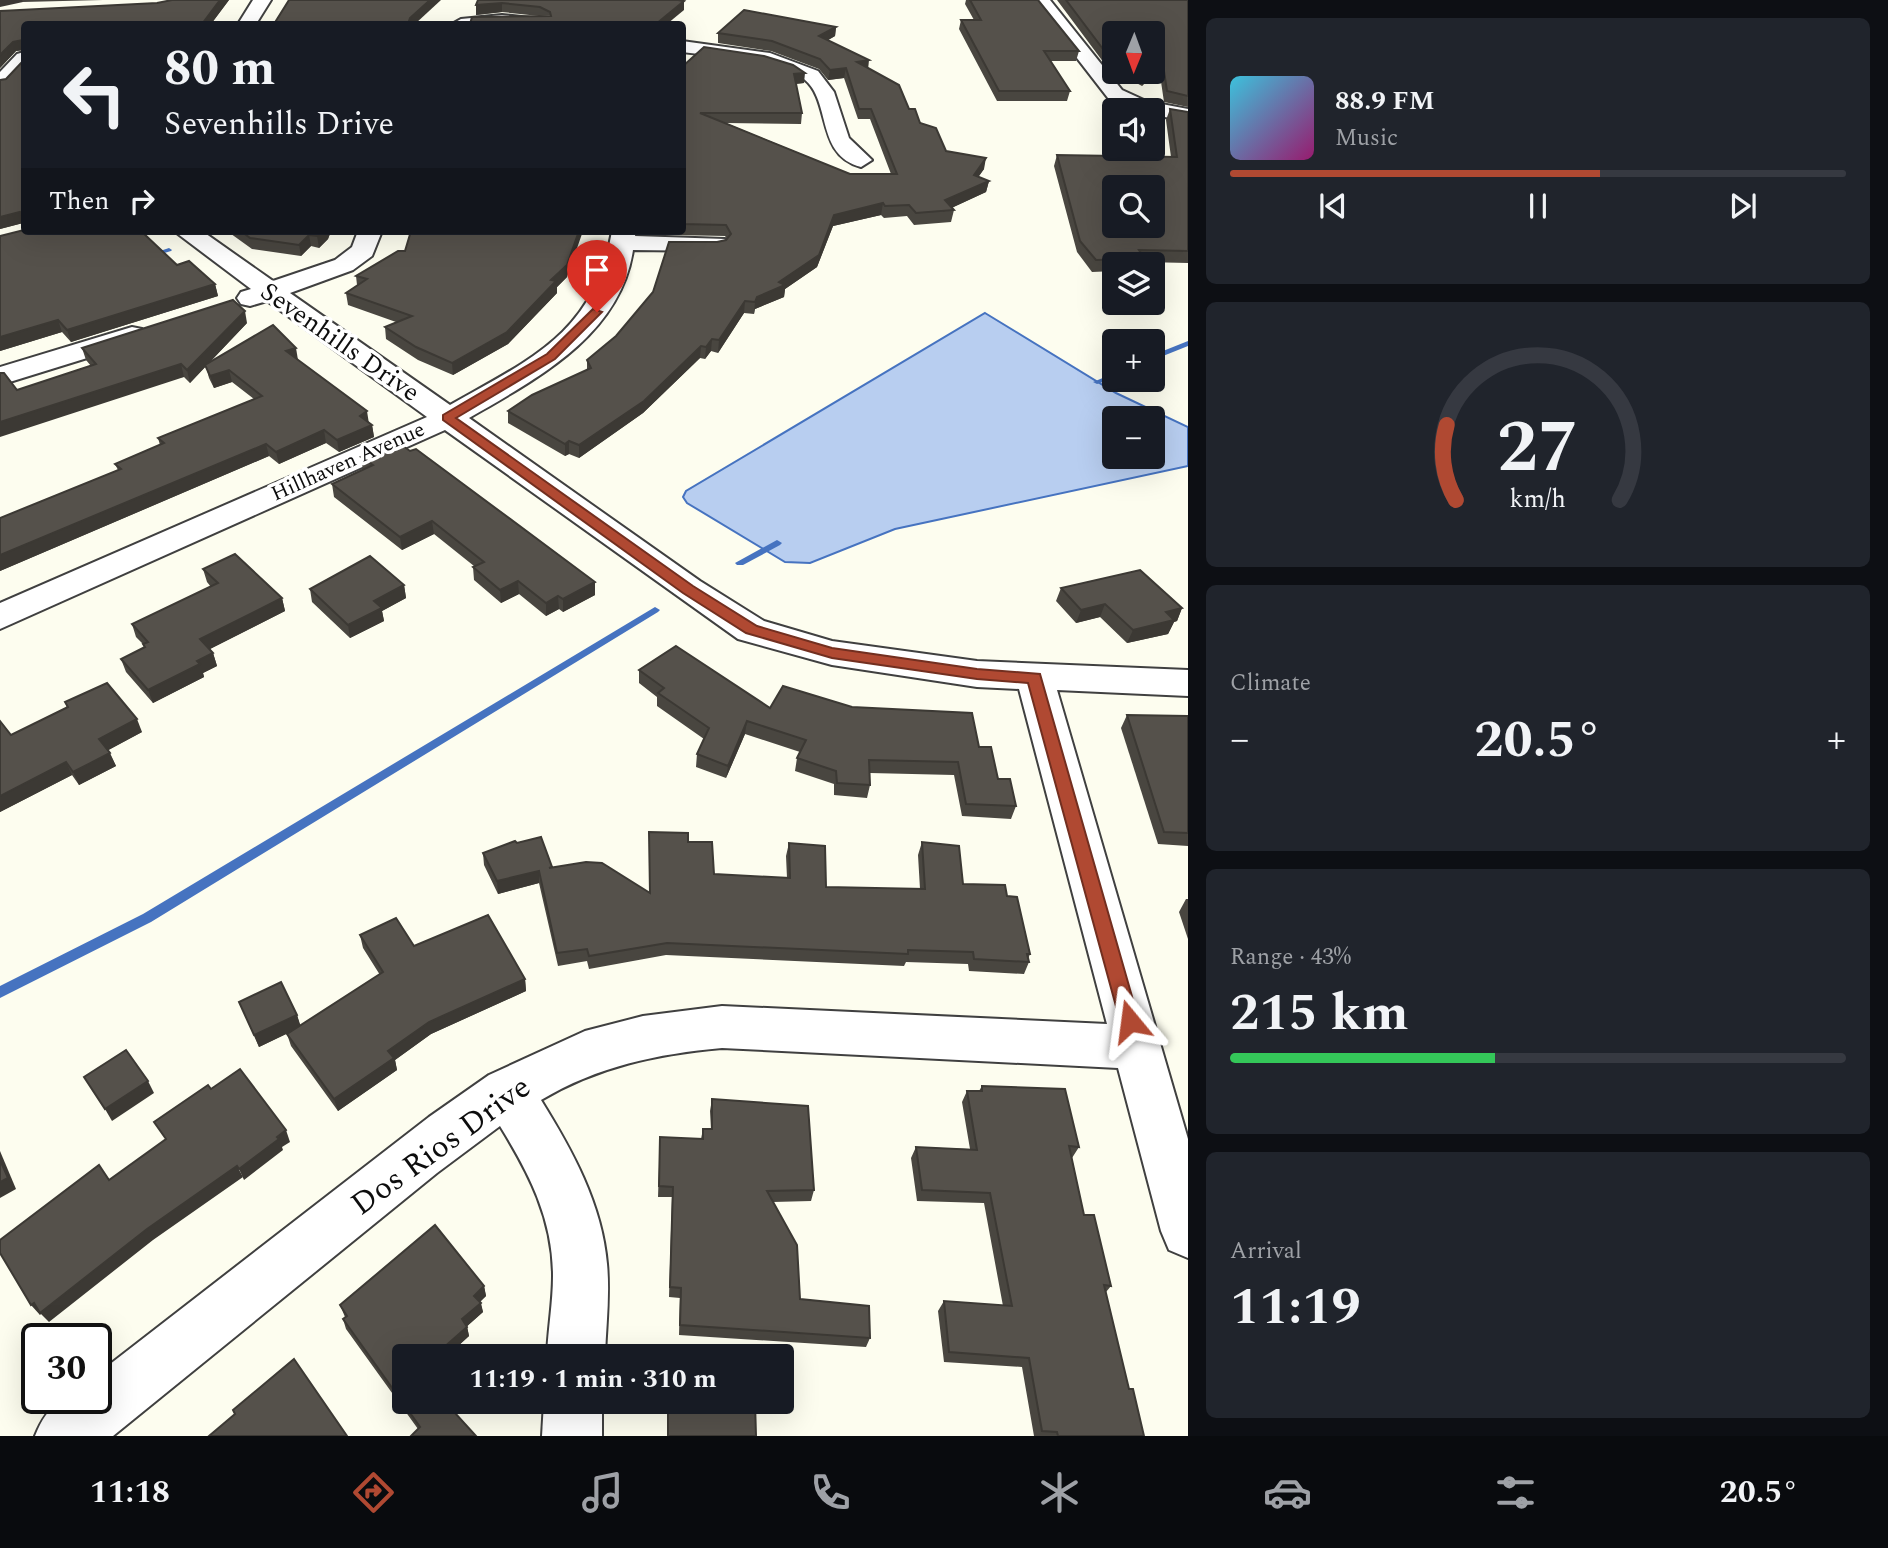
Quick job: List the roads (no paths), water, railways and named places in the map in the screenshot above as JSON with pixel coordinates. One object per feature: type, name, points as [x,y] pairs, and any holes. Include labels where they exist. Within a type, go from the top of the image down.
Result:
[{"type":"street","points":[[249,21],[262,0]]},
{"type":"street","points":[[1041,0],[1115,94],[1140,106],[1188,115]]},
{"type":"street","points":[[490,21],[512,21]]},
{"type":"street","points":[[686,47],[770,59],[811,75],[824,92],[839,140],[861,160]]},
{"type":"street","points":[[0,83],[21,61]]},
{"type":"street","name":"Sevenhills Drive","points":[[191,235],[688,590],[751,630],[832,653],[977,674],[1188,683]]},
{"type":"street","points":[[228,305],[330,272],[356,258],[368,235]]},
{"type":"street","points":[[624,237],[716,244]]},
{"type":"street","name":"Hillhaven Avenue","points":[[0,617],[448,418],[551,357],[597,312],[617,278],[624,237]]},
{"type":"street","points":[[0,376],[152,328]]},
{"type":"street","points":[[1035,678],[1188,1231]]},
{"type":"street","name":"Dos Rios Drive","points":[[65,1436],[406,1166],[507,1091],[569,1060],[619,1042],[722,1027],[1137,1047]]},
{"type":"street","points":[[507,1091],[551,1165],[569,1208],[580,1263],[577,1344]]},
{"type":"street","points":[[572,1436],[573,1414]]},
{"type":"water","points":[[985,313],[1102,384],[1102,392],[1114,392],[1144,406],[1102,406],[1102,469],[1165,469],[1165,416],[1188,427],[1188,466],[895,529],[810,563],[785,562],[687,503],[683,497],[686,491]]},
{"type":"waterway","points":[[151,255],[169,250]]},
{"type":"waterway","points":[[1165,353],[1188,343]]},
{"type":"waterway","points":[[1097,382],[1102,380]]},
{"type":"waterway","points":[[740,563],[777,543]]},
{"type":"waterway","points":[[0,992],[147,918],[655,610]]}]
